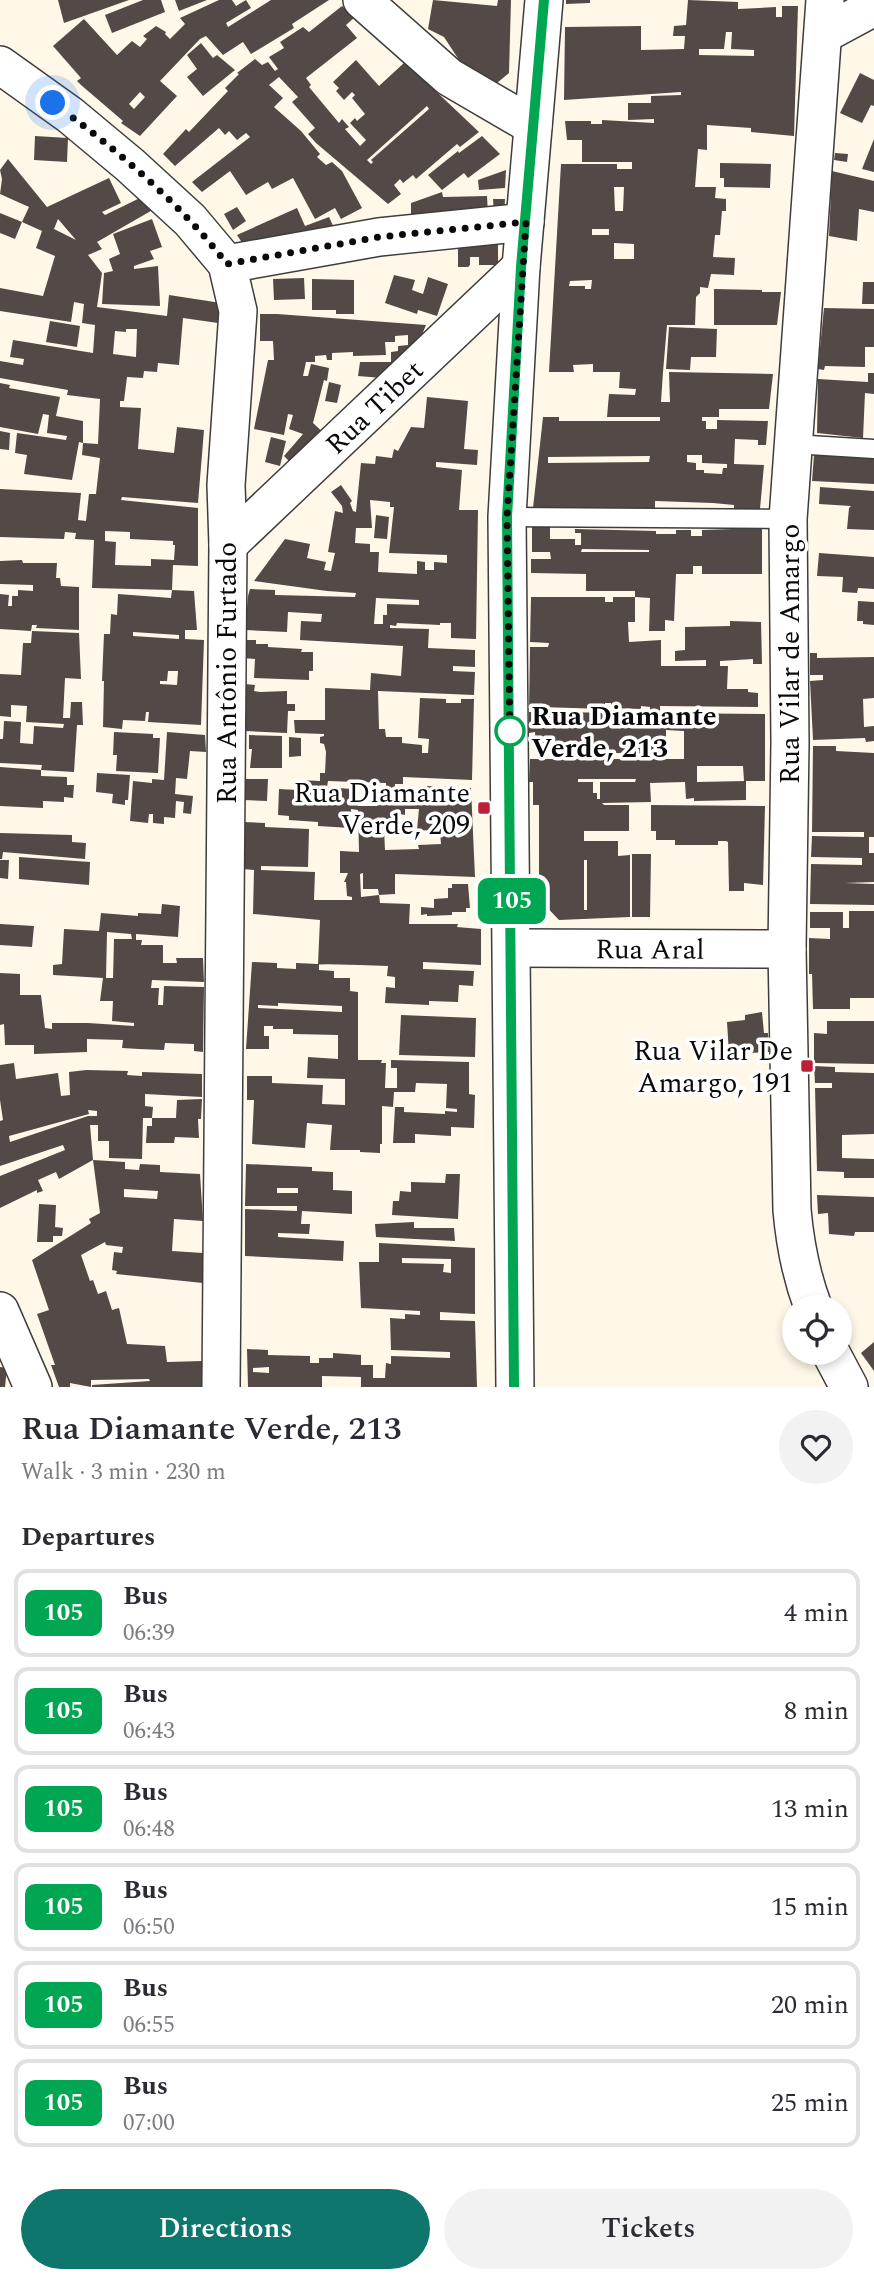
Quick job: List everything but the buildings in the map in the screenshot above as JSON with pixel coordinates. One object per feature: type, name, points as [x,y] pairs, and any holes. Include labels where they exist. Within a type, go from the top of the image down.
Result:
[{"type":"street","points":[[362,0],[449,77],[533,126]]},
{"type":"street","points":[[514,1387],[507,517],[521,267],[544,0]]},
{"type":"street","points":[[825,17],[874,7]]},
{"type":"street","name":"Rua Vilar de Amargo","points":[[808,1295],[795,1242],[792,1210],[787,949],[790,743],[788,519],[825,17]]},
{"type":"street","name":"Rua Antônio Furtado","points":[[0,65],[71,116],[190,220],[227,264],[238,311],[226,485],[228,545],[221,1387]]},
{"type":"street","points":[[227,264],[379,237],[526,222]]},
{"type":"street","name":"Rua Tibet","points":[[228,545],[521,267]]},
{"type":"street","name":"Rua Aral","points":[[512,948],[787,949]]},
{"type":"street","points":[[0,1311],[33,1387]]},
{"type":"street","points":[[837,1365],[849,1387]]},
{"type":"lane","points":[[793,444],[874,449]]},
{"type":"lane","points":[[507,517],[788,519]]},
{"type":"bus line","name":"105","points":[[514,1387],[507,517],[521,267],[544,0]]},
{"type":"place","name":"Rua Diamante Verde, 213","points":[[510,731]]},
{"type":"place","name":"Rua Diamante Verde, 209","points":[[484,808]]},
{"type":"place","name":"Rua Vilar De Amargo, 191","points":[[807,1066]]},
{"type":"route","points":[[53,103],[190,220],[227,264],[379,237],[526,222],[507,517],[510,743],[510,731]]}]
